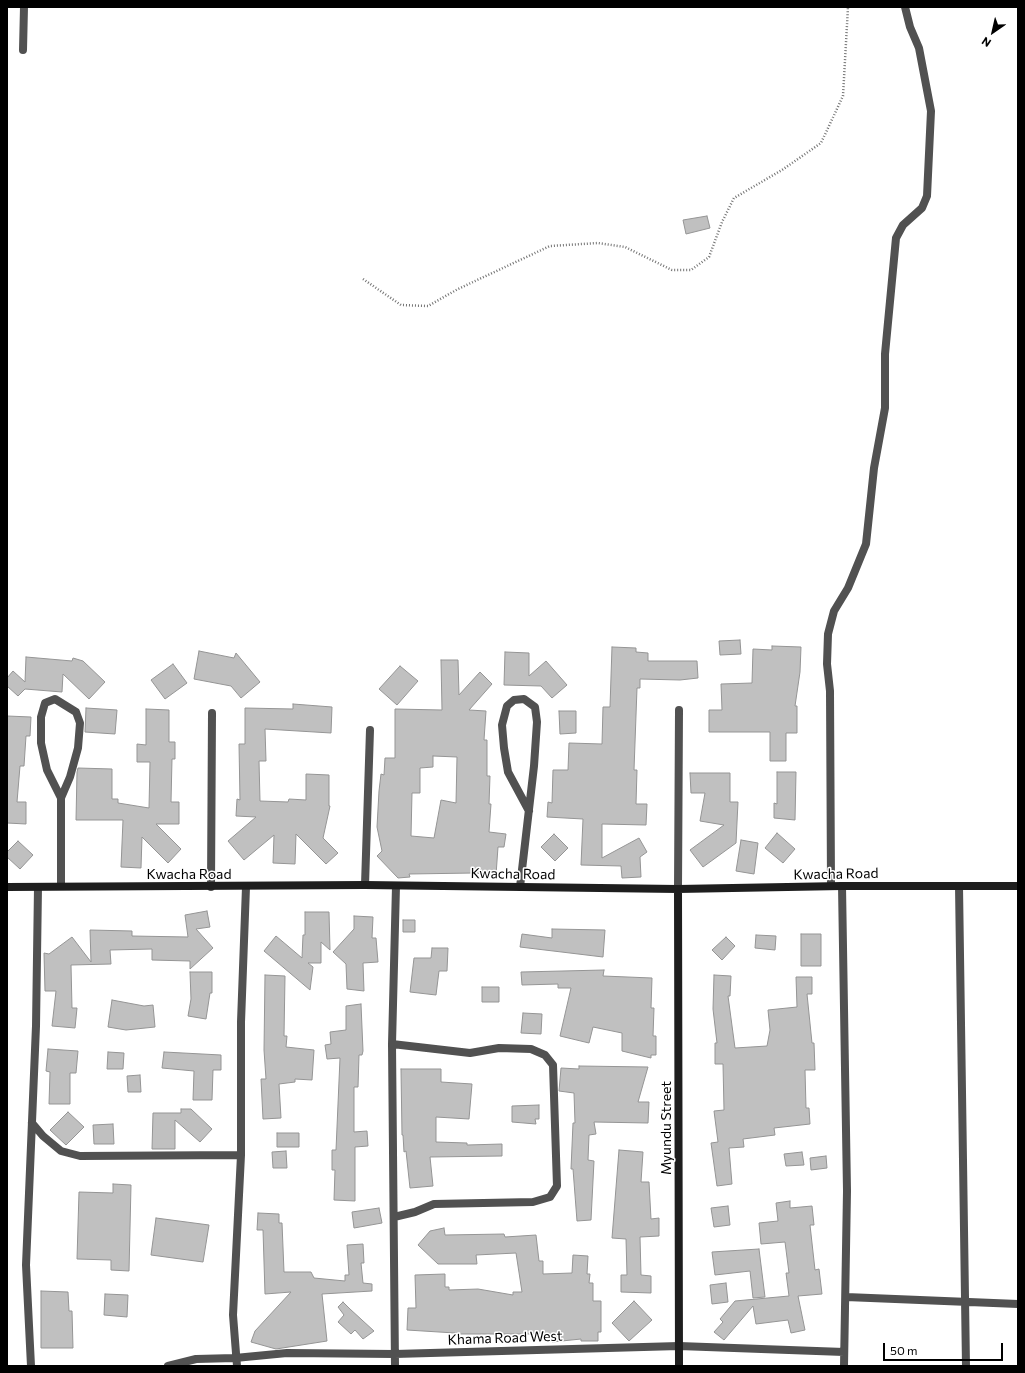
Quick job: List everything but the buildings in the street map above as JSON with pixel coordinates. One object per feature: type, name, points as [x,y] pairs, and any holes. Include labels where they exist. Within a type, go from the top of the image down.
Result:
[{"type":"main road","name":"Kwacha Road","points":[[7,887],[246,887],[365,885],[678,889],[831,886],[1018,886]]},
{"type":"main road","name":"Myundu Street","points":[[678,889],[679,1366]]},
{"type":"street","points":[[23,50],[24,7]]},
{"type":"street","points":[[831,886],[830,692],[827,664],[828,634],[834,611],[848,588],[866,544],[874,468],[885,408],[885,354],[896,238],[903,226],[922,208],[927,196],[931,111],[919,48],[910,27],[905,7]]},
{"type":"street","points":[[61,798],[47,770],[41,743],[41,717],[46,703],[55,699],[76,712],[80,723],[78,748],[70,777],[61,798],[61,886]]},
{"type":"street","points":[[520,887],[529,811],[537,722],[535,707],[524,699],[514,700],[507,706],[502,725],[508,772],[529,811]]},
{"type":"street","points":[[678,889],[679,710]]},
{"type":"street","points":[[211,887],[212,713]]},
{"type":"street","points":[[365,885],[370,730]]},
{"type":"street","points":[[395,1366],[392,1044],[396,886]]},
{"type":"street","points":[[842,886],[847,1191],[844,1366]]},
{"type":"street","points":[[959,886],[966,1366]]},
{"type":"street","points":[[31,1366],[26,1265],[36,1026],[38,887]]},
{"type":"street","points":[[236,1362],[233,1307],[241,1155],[241,1022],[246,887]]},
{"type":"street","points":[[392,1044],[470,1053],[499,1048],[531,1049],[545,1055],[553,1065],[557,1186],[550,1197],[533,1202],[434,1204],[415,1212],[394,1217]]},
{"type":"street","points":[[32,1123],[43,1136],[61,1151],[80,1156],[241,1155]]},
{"type":"street","points":[[846,1297],[1018,1304]]},
{"type":"street","name":"Khama Road West","points":[[168,1366],[196,1359],[236,1362],[287,1353],[395,1354],[679,1346],[844,1352]]},
{"type":"path","points":[[363,279],[401,305],[428,306],[550,246],[598,243],[625,247],[672,270],[691,270],[709,256],[722,222],[734,198],[782,170],[821,143],[843,96],[848,7]]}]
